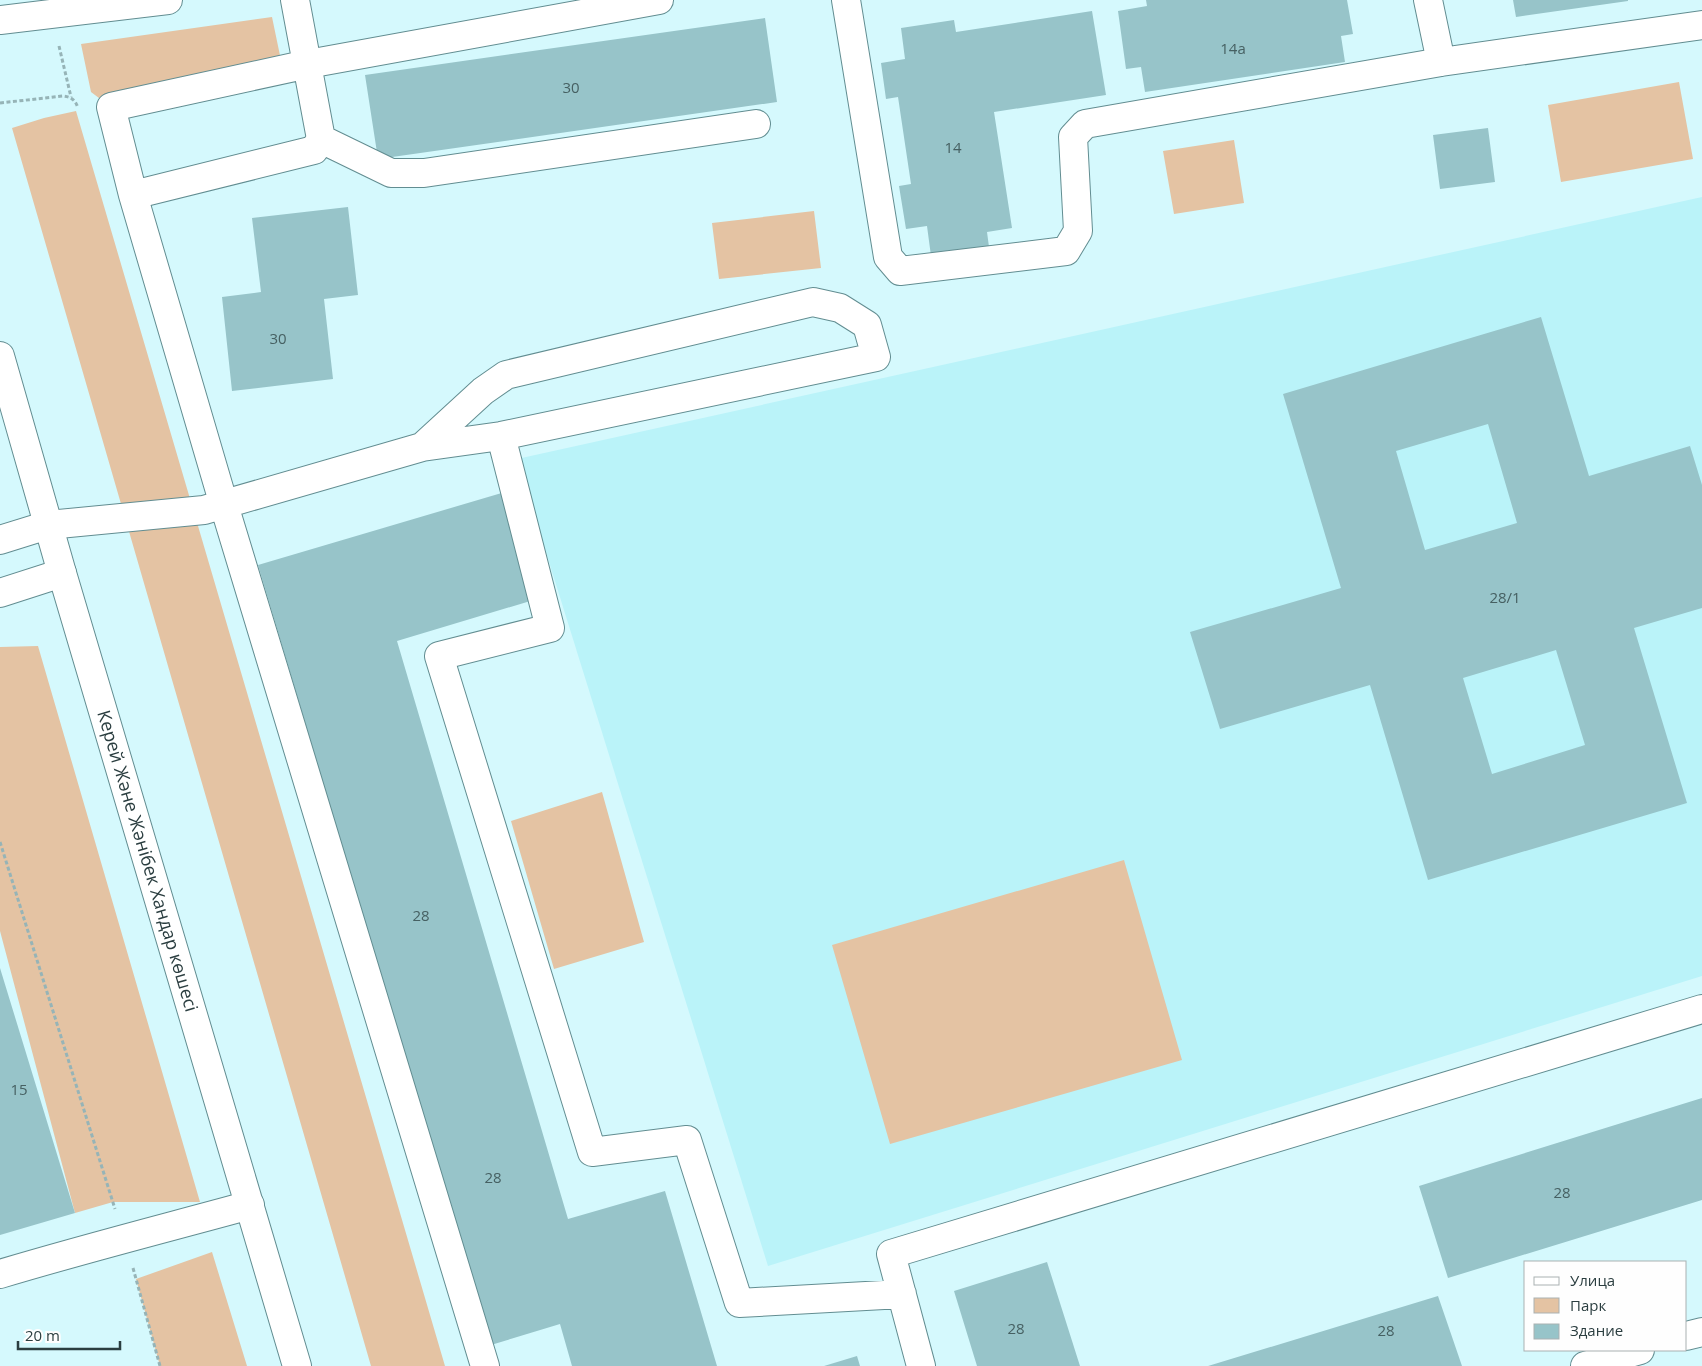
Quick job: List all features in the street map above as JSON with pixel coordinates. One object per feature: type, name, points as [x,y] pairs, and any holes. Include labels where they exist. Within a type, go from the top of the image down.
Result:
[{"type":"main road","points":[[0,20],[168,0]]},
{"type":"main road","points":[[133,195],[314,150],[321,138],[295,0]]},
{"type":"main road","points":[[485,1366],[224,505],[133,195],[111,107],[308,64],[659,0]]},
{"type":"main road","points":[[846,0],[888,257],[900,271],[1066,251],[1078,231],[1073,137],[1085,124],[1442,62],[1702,25]]},
{"type":"main road","points":[[1428,0],[1442,62]]},
{"type":"main road","points":[[321,138],[392,173],[424,173],[756,124]]},
{"type":"main road","points":[[0,540],[48,525],[204,510],[422,447],[501,436],[876,357],[867,325],[840,308],[813,302],[506,375],[483,391],[422,447]]},
{"type":"main road","name":"Керей Және Жәнібек Хандар көшесі","points":[[0,356],[62,573],[296,1366]]},
{"type":"main road","points":[[501,436],[550,628],[439,656],[592,1152],[687,1140],[739,1303],[902,1294]]},
{"type":"main road","points":[[0,593],[62,573]]},
{"type":"main road","points":[[921,1366],[890,1254],[1702,1009]]},
{"type":"main road","points":[[0,1274],[73,1252],[125,1240],[250,1205]]},
{"type":"main road","points":[[1687,1336],[1702,1332]]},
{"type":"main road","points":[[1585,1366],[1637,1351]]},
{"type":"path","points":[[58,45],[71,98]]},
{"type":"path","points":[[0,842],[125,1240],[160,1366]]},
{"type":"shaded area","points":[[1702,197],[1702,976],[768,1266],[517,459]]},
{"type":"green space","points":[[272,17],[283,70],[111,107],[91,92],[81,44]]},
{"type":"green space","points":[[1679,82],[1693,159],[1561,182],[1548,105]]},
{"type":"green space","points":[[76,111],[445,1366],[371,1366],[12,128]]},
{"type":"green space","points":[[1234,140],[1244,203],[1174,214],[1163,151]]},
{"type":"green space","points":[[814,211],[821,268],[719,279],[712,223]]},
{"type":"green space","points":[[38,646],[200,1202],[113,1202],[75,1213],[0,931],[0,647]]},
{"type":"green space","points":[[602,792],[644,942],[554,969],[511,821]]},
{"type":"green space","points":[[1124,860],[1182,1060],[890,1144],[832,945]]},
{"type":"green space","points":[[212,1252],[247,1366],[160,1366],[136,1279]]},
{"type":"building","points":[[1146,0],[1347,0],[1353,34],[1341,36],[1345,62],[1145,92],[1141,67],[1126,69],[1118,11],[1147,6]]},
{"type":"building","points":[[1513,0],[1628,0],[1628,1],[1516,17]]},
{"type":"building","points":[[1092,11],[1106,95],[994,112],[1012,228],[987,232],[989,247],[931,256],[927,226],[906,229],[899,186],[911,184],[898,97],[886,99],[881,63],[905,59],[901,28],[954,20],[956,32]]},
{"type":"building","points":[[765,18],[777,102],[378,159],[365,75]]},
{"type":"building","points":[[1488,128],[1495,182],[1440,189],[1433,135]]},
{"type":"building","points":[[348,207],[358,295],[324,299],[333,379],[232,391],[222,297],[261,292],[252,218]]},
{"type":"building","points":[[1541,317],[1589,476],[1690,446],[1702,485],[1702,608],[1634,628],[1687,803],[1428,880],[1370,685],[1220,729],[1190,632],[1341,588],[1283,394]],"holes":[[[1488,424],[1517,523],[1425,550],[1396,451]],[[1556,650],[1585,745],[1492,774],[1463,678]]]},
{"type":"building","points":[[505,492],[537,599],[397,641],[568,1219],[665,1191],[717,1366],[572,1366],[560,1324],[491,1345],[258,565]]},
{"type":"building","points":[[0,968],[75,1213],[0,1235]]},
{"type":"building","points":[[1702,1098],[1702,1200],[1448,1278],[1419,1186]]},
{"type":"building","points":[[1047,1262],[1080,1366],[977,1366],[954,1291]]},
{"type":"building","points":[[1438,1296],[1462,1366],[1208,1366]]},
{"type":"building","points":[[857,1356],[860,1366],[824,1366]]}]
